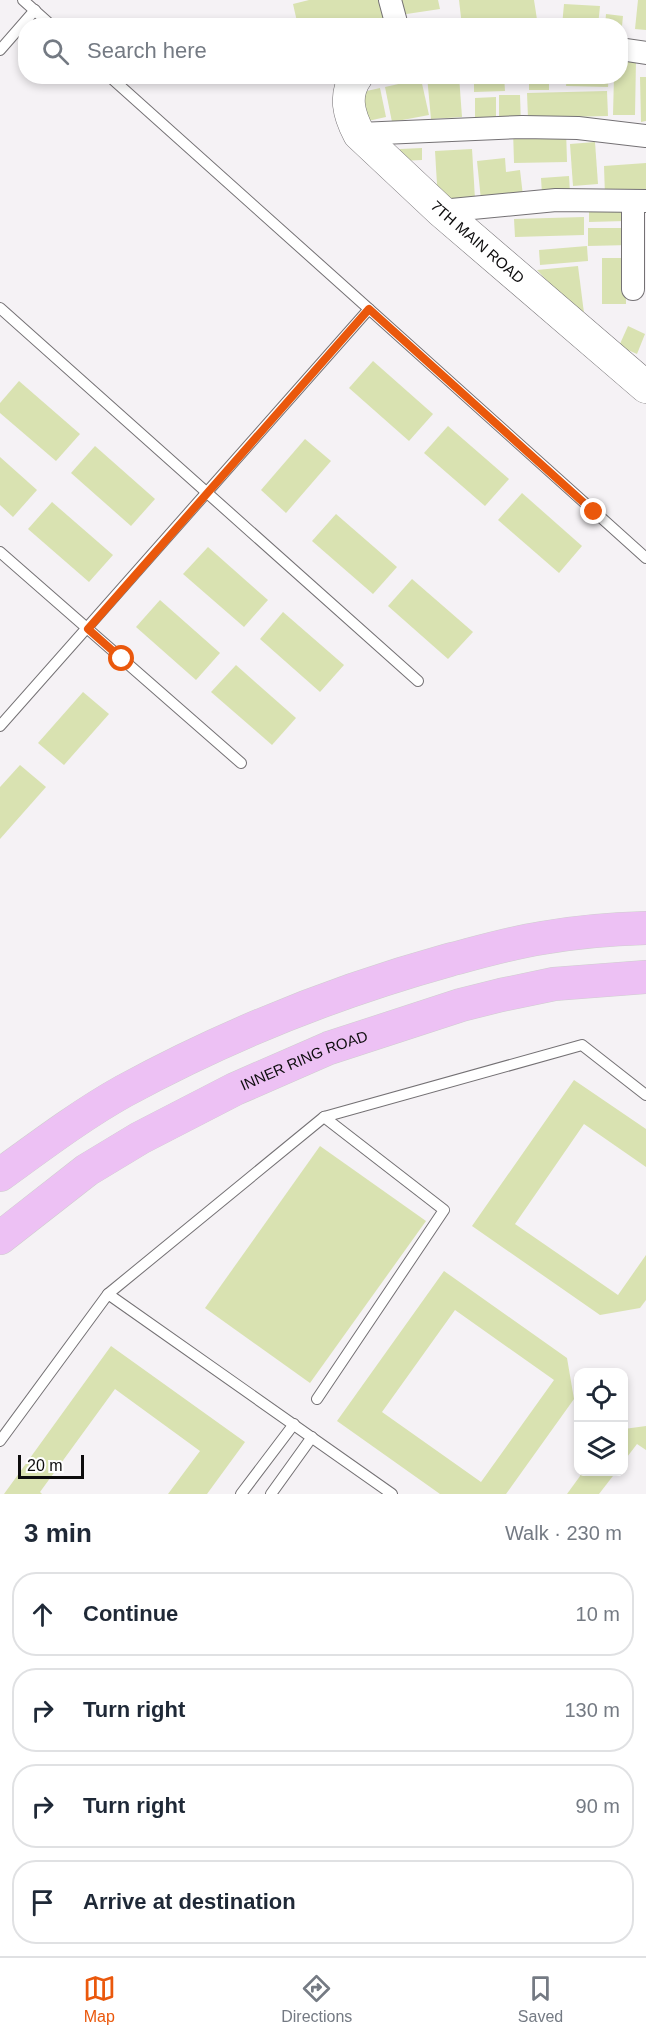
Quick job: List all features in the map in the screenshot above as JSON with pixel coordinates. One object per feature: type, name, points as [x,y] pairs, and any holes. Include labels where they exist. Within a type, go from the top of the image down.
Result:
[{"type":"main road","points":[[0,1175],[123,1091],[286,1014],[391,976],[496,947],[600,930],[646,928]]},
{"type":"main road","name":"INNER RING ROAD","points":[[0,1238],[87,1170],[140,1138],[235,1089],[329,1048],[461,1005],[501,995],[554,984],[646,977]]},
{"type":"street","points":[[390,0],[395,18]]},
{"type":"street","points":[[628,50],[646,53]]},
{"type":"street","name":"7TH MAIN ROAD","points":[[352,84],[349,90],[349,105],[358,134],[441,211],[646,387]]},
{"type":"street","points":[[358,134],[522,126],[646,136]]},
{"type":"street","points":[[441,211],[556,200],[640,201],[633,289]]},
{"type":"lane","points":[[23,0],[44,18]]},
{"type":"lane","points":[[28,18],[35,10]]},
{"type":"lane","points":[[0,50],[18,29]]},
{"type":"lane","points":[[118,84],[646,558]]},
{"type":"lane","points":[[0,308],[418,681]]},
{"type":"lane","points":[[0,726],[369,309]]},
{"type":"lane","points":[[0,552],[241,763]]},
{"type":"lane","points":[[0,1441],[108,1294],[324,1117],[582,1045],[646,1095]]},
{"type":"lane","points":[[317,1398],[444,1210],[324,1117]]},
{"type":"lane","points":[[108,1294],[392,1494]]},
{"type":"lane","points":[[241,1494],[294,1424]]},
{"type":"lane","points":[[271,1494],[312,1437]]},
{"type":"building","points":[[309,0],[386,0],[390,18],[296,18],[293,4]]},
{"type":"building","points":[[398,0],[438,0],[440,9],[400,15]]},
{"type":"building","points":[[459,0],[534,0],[537,18],[461,18]]},
{"type":"building","points":[[638,0],[646,0],[646,30],[635,29]]},
{"type":"building","points":[[564,4],[600,6],[599,18],[563,18]]},
{"type":"building","points":[[606,14],[623,16],[623,18],[606,18]]},
{"type":"building","points":[[628,59],[636,59],[635,115],[613,115],[614,84],[628,84]]},
{"type":"building","points":[[640,77],[646,77],[646,121],[641,122]]},
{"type":"building","points":[[398,84],[422,84],[429,115],[392,122],[385,87]]},
{"type":"building","points":[[428,84],[460,84],[462,117],[431,119]]},
{"type":"building","points":[[474,84],[505,84],[505,91],[474,92]]},
{"type":"building","points":[[529,84],[549,84],[549,90],[529,90]]},
{"type":"building","points":[[566,84],[608,84],[608,87],[566,86]]},
{"type":"building","points":[[380,88],[386,117],[359,123],[353,94]]},
{"type":"building","points":[[607,91],[608,116],[528,118],[527,93]]},
{"type":"building","points":[[499,95],[520,95],[521,124],[499,124]]},
{"type":"building","points":[[496,97],[496,123],[475,123],[475,98]]},
{"type":"building","points":[[566,130],[567,162],[514,163],[513,131]]},
{"type":"building","points":[[595,142],[598,184],[573,186],[570,144]]},
{"type":"building","points":[[422,148],[422,160],[400,161],[400,149]]},
{"type":"building","points":[[472,149],[475,199],[438,201],[435,151]]},
{"type":"building","points":[[505,158],[506,172],[520,170],[523,196],[481,200],[477,161]]},
{"type":"building","points":[[646,163],[646,194],[605,196],[604,166]]},
{"type":"building","points":[[569,176],[570,193],[542,194],[541,178]]},
{"type":"building","points":[[625,206],[625,221],[589,222],[589,207]]},
{"type":"building","points":[[584,217],[584,235],[515,237],[514,219]]},
{"type":"building","points":[[588,228],[630,228],[630,245],[588,246]]},
{"type":"building","points":[[587,246],[588,261],[540,265],[539,250]]},
{"type":"building","points":[[602,258],[626,258],[626,304],[602,304]]},
{"type":"building","points":[[578,266],[585,321],[537,270]]},
{"type":"building","points":[[628,326],[645,334],[637,354],[619,346]]},
{"type":"building","points":[[373,361],[433,414],[409,441],[349,388]]},
{"type":"building","points":[[19,381],[80,434],[56,461],[0,413],[0,403]]},
{"type":"building","points":[[448,426],[509,479],[485,506],[424,453]]},
{"type":"building","points":[[305,439],[331,461],[286,513],[261,490]]},
{"type":"building","points":[[95,446],[155,499],[131,526],[71,473]]},
{"type":"building","points":[[0,457],[37,490],[13,517],[0,505]]},
{"type":"building","points":[[522,493],[582,546],[559,573],[498,520]]},
{"type":"building","points":[[52,502],[113,555],[89,582],[28,529]]},
{"type":"building","points":[[336,514],[397,567],[373,594],[312,541]]},
{"type":"building","points":[[208,547],[268,600],[244,627],[183,574]]},
{"type":"building","points":[[412,579],[473,632],[448,659],[388,606]]},
{"type":"building","points":[[160,600],[220,653],[196,680],[136,627]]},
{"type":"building","points":[[283,612],[344,665],[320,692],[260,639]]},
{"type":"building","points":[[236,665],[296,718],[272,745],[211,692]]},
{"type":"building","points":[[83,692],[109,714],[64,765],[38,743]]},
{"type":"building","points":[[20,765],[46,787],[0,839],[0,787]]},
{"type":"building","points":[[574,1080],[646,1129],[646,1167],[584,1124],[515,1224],[618,1295],[646,1255],[646,1300],[640,1308],[600,1315],[472,1226]]},
{"type":"building","points":[[320,1146],[426,1221],[310,1383],[205,1308]]},
{"type":"building","points":[[444,1271],[567,1358],[574,1399],[506,1494],[440,1494],[337,1421]],"holes":[[[455,1310],[554,1380],[481,1482],[382,1412]]]},
{"type":"building","points":[[111,1346],[245,1442],[207,1494],[168,1494],[200,1451],[115,1389],[40,1492],[42,1494],[4,1494]]},
{"type":"building","points":[[646,1426],[646,1450],[637,1444],[628,1456],[628,1428]]},
{"type":"building","points":[[580,1476],[613,1476],[599,1494],[567,1494]]},
{"type":"route","points":[[122,659],[88,629],[369,309],[594,512]]}]
